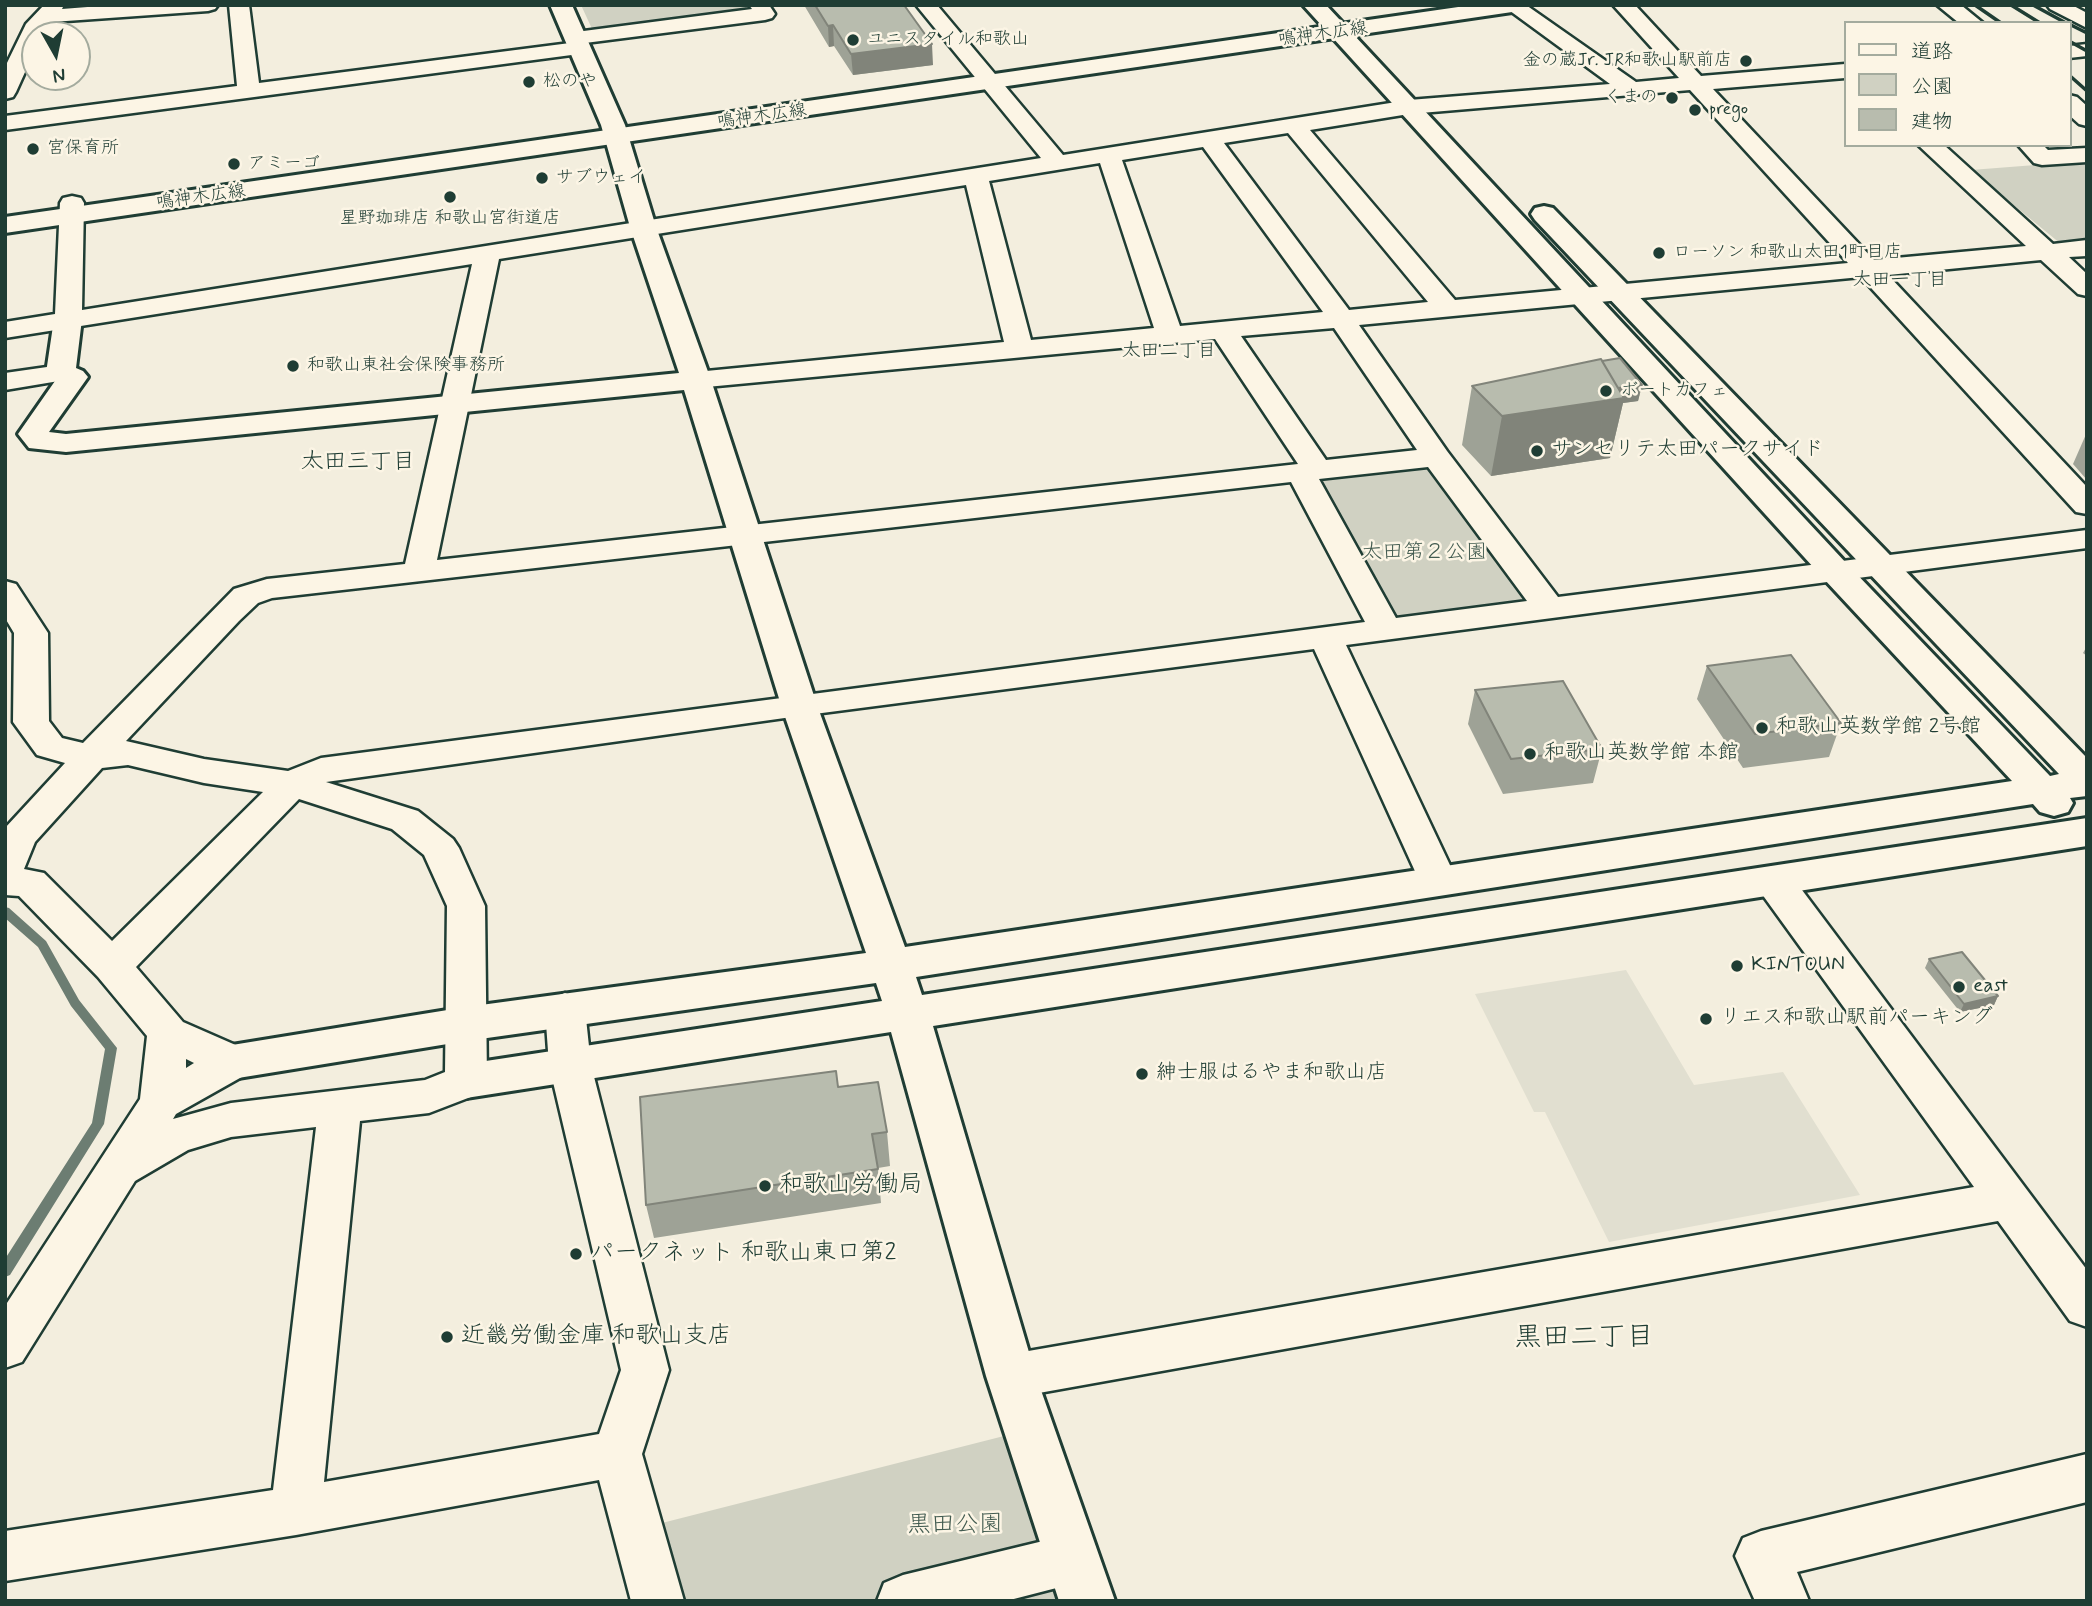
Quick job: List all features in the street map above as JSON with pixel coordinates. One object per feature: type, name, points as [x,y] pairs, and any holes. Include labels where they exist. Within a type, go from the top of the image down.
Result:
[{"type":"street","points":[[5,92],[36,24],[51,11],[208,5]]},
{"type":"street","points":[[239,5],[249,91]]},
{"type":"street","points":[[561,5],[614,132],[799,705],[908,1014],[1011,1376],[1079,1580],[903,1601]]},
{"type":"street","points":[[5,123],[249,91],[765,14],[760,5]]},
{"type":"street","points":[[926,5],[1057,163]]},
{"type":"street","name":"鳴神木広線","points":[[5,225],[72,210],[985,78],[1443,5]]},
{"type":"street","name":"鳴神木広線","points":[[1342,19],[1519,5]]},
{"type":"street","points":[[1623,5],[1692,83],[2087,505]]},
{"type":"street","points":[[1947,5],[1970,21]]},
{"type":"street","points":[[2057,5],[2087,22]]},
{"type":"street","points":[[1513,6],[1631,88]]},
{"type":"street","points":[[1342,19],[1423,105],[1619,293],[2087,782]]},
{"type":"street","points":[[5,330],[1423,105],[1843,71]]},
{"type":"street","points":[[2071,104],[2087,119]]},
{"type":"street","points":[[1423,105],[1584,296],[1836,572],[2085,834]]},
{"type":"street","points":[[1294,125],[1448,309]]},
{"type":"street","points":[[1208,138],[1341,318],[1436,457],[1549,608]]},
{"type":"street","points":[[1932,147],[2087,288]]},
{"type":"street","points":[[2032,147],[2042,158],[2087,155]]},
{"type":"street","points":[[1109,155],[1170,336]]},
{"type":"street","points":[[976,176],[1020,351]]},
{"type":"street","points":[[61,373],[68,319],[72,210]]},
{"type":"street","name":"鳴神木広線","points":[[5,211],[72,210]]},
{"type":"street","points":[[5,382],[61,373],[73,377],[33,434],[40,441],[80,442],[696,380],[2087,248]]},
{"type":"street","points":[[418,572],[486,254]]},
{"type":"street","points":[[1223,330],[1309,471],[1387,631]]},
{"type":"street","points":[[5,869],[19,836],[91,757],[247,596],[267,589],[1436,457]]},
{"type":"street","points":[[112,966],[292,784],[321,770],[799,705],[2087,539]]},
{"type":"street","points":[[5,591],[31,634],[31,722],[50,747],[91,757],[128,753],[204,771],[292,784],[405,820],[440,848],[466,906],[466,1081]]},
{"type":"street","points":[[1326,639],[1438,880]]},
{"type":"street","points":[[160,1102],[232,1062],[565,1009],[890,965],[2087,782]]},
{"type":"street","points":[[117,1169],[174,1136],[231,1120],[429,1096],[466,1081],[2085,834]]},
{"type":"street","points":[[1773,880],[2087,1307]]},
{"type":"street","points":[[5,881],[30,883],[112,966],[168,1033],[232,1062]]},
{"type":"street","points":[[565,1009],[570,1065],[645,1370],[617,1454],[658,1601]]},
{"type":"street","points":[[5,1348],[160,1102],[168,1033]]},
{"type":"street","points":[[160,1102],[231,1120]]},
{"type":"street","points":[[296,1511],[340,1108]]},
{"type":"street","points":[[1011,1376],[2009,1200]]},
{"type":"street","points":[[5,1556],[296,1511],[617,1454]]},
{"type":"street","points":[[1783,1601],[1761,1556],[2087,1478]]},
{"type":"shaded area","points":[[1626,970],[1694,1085],[1783,1072],[1860,1195],[1609,1242],[1545,1112],[1534,1112],[1475,994]]},
{"type":"green space","points":[[581,5],[753,5],[756,11],[593,31]]},
{"type":"green space","points":[[2087,161],[2087,241],[2061,244],[1971,170]]},
{"type":"green space","name":"太田第２公園","points":[[1432,464],[1530,601],[1394,623],[1312,477]]},
{"type":"green space","name":"黒田公園","points":[[1004,1436],[1061,1601],[686,1601],[658,1524]]},
{"type":"building","points":[[815,5],[904,5],[932,44],[851,54],[833,25],[828,26]]},
{"type":"building","points":[[1620,358],[1642,385],[1618,388],[1602,361]]},
{"type":"building","points":[[1601,359],[1624,398],[1502,416],[1472,386]]},
{"type":"building","points":[[1791,655],[1841,723],[1755,734],[1707,666]]},
{"type":"building","points":[[1563,681],[1602,749],[1511,759],[1475,690]]},
{"type":"building","name":"east","points":[[1962,952],[1998,996],[1964,1004],[1929,959]]},
{"type":"building","name":"和歌山労働局","points":[[836,1071],[838,1087],[878,1082],[887,1132],[872,1134],[878,1169],[646,1205],[640,1097]]},
{"type":"waterway","points":[[5,911],[42,944],[75,1003],[111,1048],[98,1124],[5,1271]]},
{"type":"railway","points":[[1975,5],[1998,21]]},
{"type":"railway","points":[[2011,5],[2037,21]]},
{"type":"railway","points":[[2033,5],[2062,21]]},
{"type":"railway","points":[[2071,25],[2087,33]]},
{"type":"railway","points":[[2071,42],[2087,51]]},
{"type":"railway","points":[[2071,77],[2087,91]]},
{"type":"place","name":"ユニスタイル和歌山","points":[[853,40]]},
{"type":"place","name":"金の蔵Jr. JR和歌山駅前店","points":[[1746,61]]},
{"type":"place","name":"松のや","points":[[529,82]]},
{"type":"place","name":"くまの","points":[[1672,98]]},
{"type":"place","name":"prego","points":[[1695,110]]},
{"type":"place","name":"宮保育所","points":[[33,149]]},
{"type":"place","name":"アミーゴ","points":[[234,164]]},
{"type":"place","name":"サブウェイ","points":[[542,178]]},
{"type":"place","name":"星野珈琲店 和歌山宮街道店","points":[[450,197]]},
{"type":"place","name":"ローソン 和歌山太田1町目店","points":[[1659,253]]},
{"type":"place","name":"和歌山東社会保険事務所","points":[[293,366]]},
{"type":"place","name":"ボートカフェ","points":[[1606,391]]},
{"type":"place","name":"サンセリテ太田パークサイド","points":[[1537,451]]},
{"type":"place","name":"和歌山英数学館 2号館","points":[[1762,728]]},
{"type":"place","name":"和歌山英数学館 本館","points":[[1530,754]]},
{"type":"place","name":"KINTOUN","points":[[1737,966]]},
{"type":"place","name":"east","points":[[1959,987]]},
{"type":"place","name":"リエス和歌山駅前パーキング","points":[[1706,1019]]},
{"type":"place","name":"紳士服はるやま和歌山店","points":[[1142,1074]]},
{"type":"place","name":"和歌山労働局","points":[[765,1186]]},
{"type":"place","name":"パークネット 和歌山東口第2","points":[[576,1254]]},
{"type":"place","name":"近畿労働金庫 和歌山支店","points":[[447,1337]]},
{"type":"district","name":"太田一丁目","points":[[1900,281]]},
{"type":"district","name":"太田二丁目","points":[[1169,352]]},
{"type":"district","name":"太田三丁目","points":[[358,463]]},
{"type":"district","name":"黒田二丁目","points":[[1584,1339]]}]
